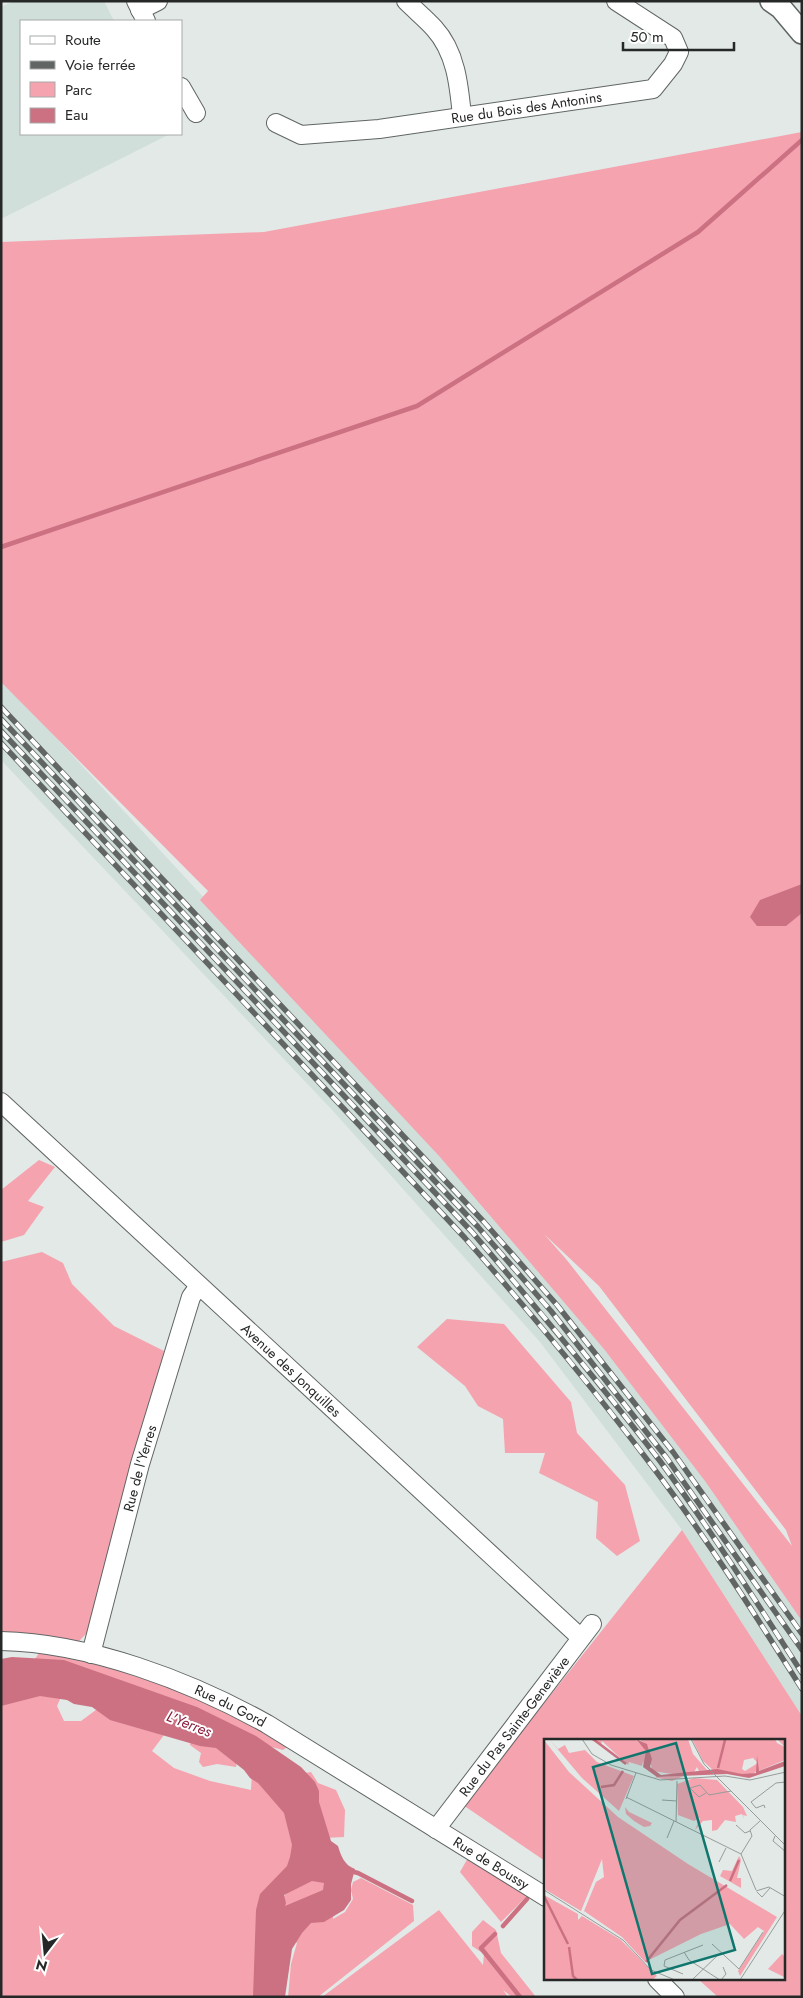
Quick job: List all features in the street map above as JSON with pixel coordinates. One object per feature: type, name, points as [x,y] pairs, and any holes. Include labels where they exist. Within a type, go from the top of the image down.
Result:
[{"type":"street","points":[[141,11],[158,1]]},
{"type":"street","points":[[406,1],[435,29],[450,53],[458,82],[462,116]]},
{"type":"street","name":"Rue du Bois des Antonins","points":[[276,123],[301,134],[379,129],[653,88],[673,64],[679,52],[673,38],[616,1]]},
{"type":"street","points":[[771,1],[781,8],[802,33]]},
{"type":"street","points":[[182,89],[196,113]]},
{"type":"street","name":"Avenue des Jonquilles","points":[[1,1102],[581,1638]]},
{"type":"street","name":"Rue de l'Yerres","points":[[91,1654],[140,1464],[191,1297],[199,1286]]},
{"type":"street","name":"Rue du Pas Sainte-Geneviève","points":[[436,1830],[592,1624]]},
{"type":"street","name":"Rue du Gord","points":[[1,1641],[43,1644],[91,1654],[202,1691],[233,1705],[267,1724],[436,1830]]},
{"type":"street","name":"Rue de Boussy","points":[[436,1830],[544,1896]]},
{"type":"street","points":[[658,1980],[675,1997]]},
{"type":"shaded area","points":[[14,1],[104,1],[114,20],[20,20],[20,135],[168,135],[1,219],[1,7]]},
{"type":"shaded area","points":[[1,678],[531,1252],[802,1600],[802,1716],[682,1530],[540,1342],[334,1112],[1,760]]},
{"type":"green space","points":[[802,132],[802,1621],[705,1481],[604,1349],[440,1157],[200,900],[208,891],[1,682],[1,242],[264,232]],"holes":[[[544,1234],[599,1286],[786,1530],[792,1546],[566,1259]]]},
{"type":"green space","points":[[39,1160],[55,1167],[28,1201],[44,1207],[24,1235],[1,1242],[1,1190]]},
{"type":"green space","points":[[42,1252],[63,1263],[72,1284],[114,1326],[164,1351],[91,1629],[79,1641],[1,1637],[1,1262]]},
{"type":"green space","points":[[447,1319],[504,1324],[571,1402],[577,1433],[625,1485],[640,1541],[617,1556],[596,1538],[598,1502],[539,1473],[545,1453],[505,1453],[503,1419],[478,1406],[465,1386],[417,1347]]},
{"type":"green space","points":[[682,1530],[802,1716],[802,1997],[718,1997],[699,1980],[786,1980],[786,1739],[544,1739],[544,1860],[463,1805]]},
{"type":"green space","points":[[42,1649],[121,1669],[210,1700],[287,1747],[283,1750],[256,1743],[32,1663]]},
{"type":"green space","points":[[1,1685],[64,1690],[57,1706],[64,1721],[81,1721],[100,1707],[167,1731],[152,1751],[174,1768],[210,1781],[251,1790],[252,1772],[279,1793],[301,1848],[285,1879],[259,1997],[1,1997]]},
{"type":"green space","points":[[191,1737],[238,1757],[236,1767],[217,1764],[203,1767],[199,1762],[201,1753],[190,1745]]},
{"type":"green space","points":[[311,1772],[318,1783],[336,1790],[345,1810],[344,1837],[324,1838],[299,1774]]},
{"type":"green space","points":[[469,1856],[530,1893],[501,1922],[460,1872]]},
{"type":"green space","points":[[306,1872],[337,1881],[333,1919],[345,1912],[353,1899],[351,1890],[353,1882],[361,1878],[413,1905],[414,1921],[318,1997],[288,1997],[291,1964],[297,1943],[290,1939],[281,1901],[290,1887]]},
{"type":"green space","points":[[439,1910],[483,1965],[484,1954],[472,1946],[472,1932],[483,1920],[496,1930],[501,1953],[536,1997],[512,1997],[503,1990],[508,1997],[322,1997]]},
{"type":"water","points":[[802,884],[802,913],[786,926],[757,926],[750,917],[760,900]]},
{"type":"water","points":[[12,1657],[64,1660],[197,1707],[256,1736],[301,1767],[315,1782],[319,1791],[319,1802],[331,1841],[338,1846],[346,1863],[355,1869],[351,1884],[351,1900],[344,1910],[324,1922],[311,1923],[302,1933],[292,1949],[285,1997],[253,1997],[256,1910],[260,1894],[287,1866],[290,1857],[292,1845],[284,1813],[258,1783],[216,1748],[200,1746],[110,1720],[92,1707],[74,1704],[67,1700],[40,1696],[1,1706],[1,1659]],"holes":[[[312,1881],[324,1883],[323,1890],[285,1906],[284,1895]]]},
{"type":"waterway","points":[[1,547],[417,406],[698,232],[802,140]]},
{"type":"waterway","name":"L'Yerres","points":[[350,1871],[358,1873],[412,1901]]},
{"type":"waterway","points":[[503,1926],[527,1899]]},
{"type":"waterway","name":"L'Yerres","points":[[495,1934],[481,1948],[520,1997]]},
{"type":"railway","points":[[1,707],[484,1222],[557,1305],[673,1452],[802,1634]]},
{"type":"railway","points":[[1,719],[478,1227],[551,1311],[666,1457],[802,1650]]},
{"type":"railway","points":[[1,731],[472,1232],[496,1260],[591,1374],[660,1461],[715,1539],[802,1673]]},
{"type":"railway","points":[[1,743],[465,1238],[561,1350],[672,1493],[729,1576],[802,1689]]}]
